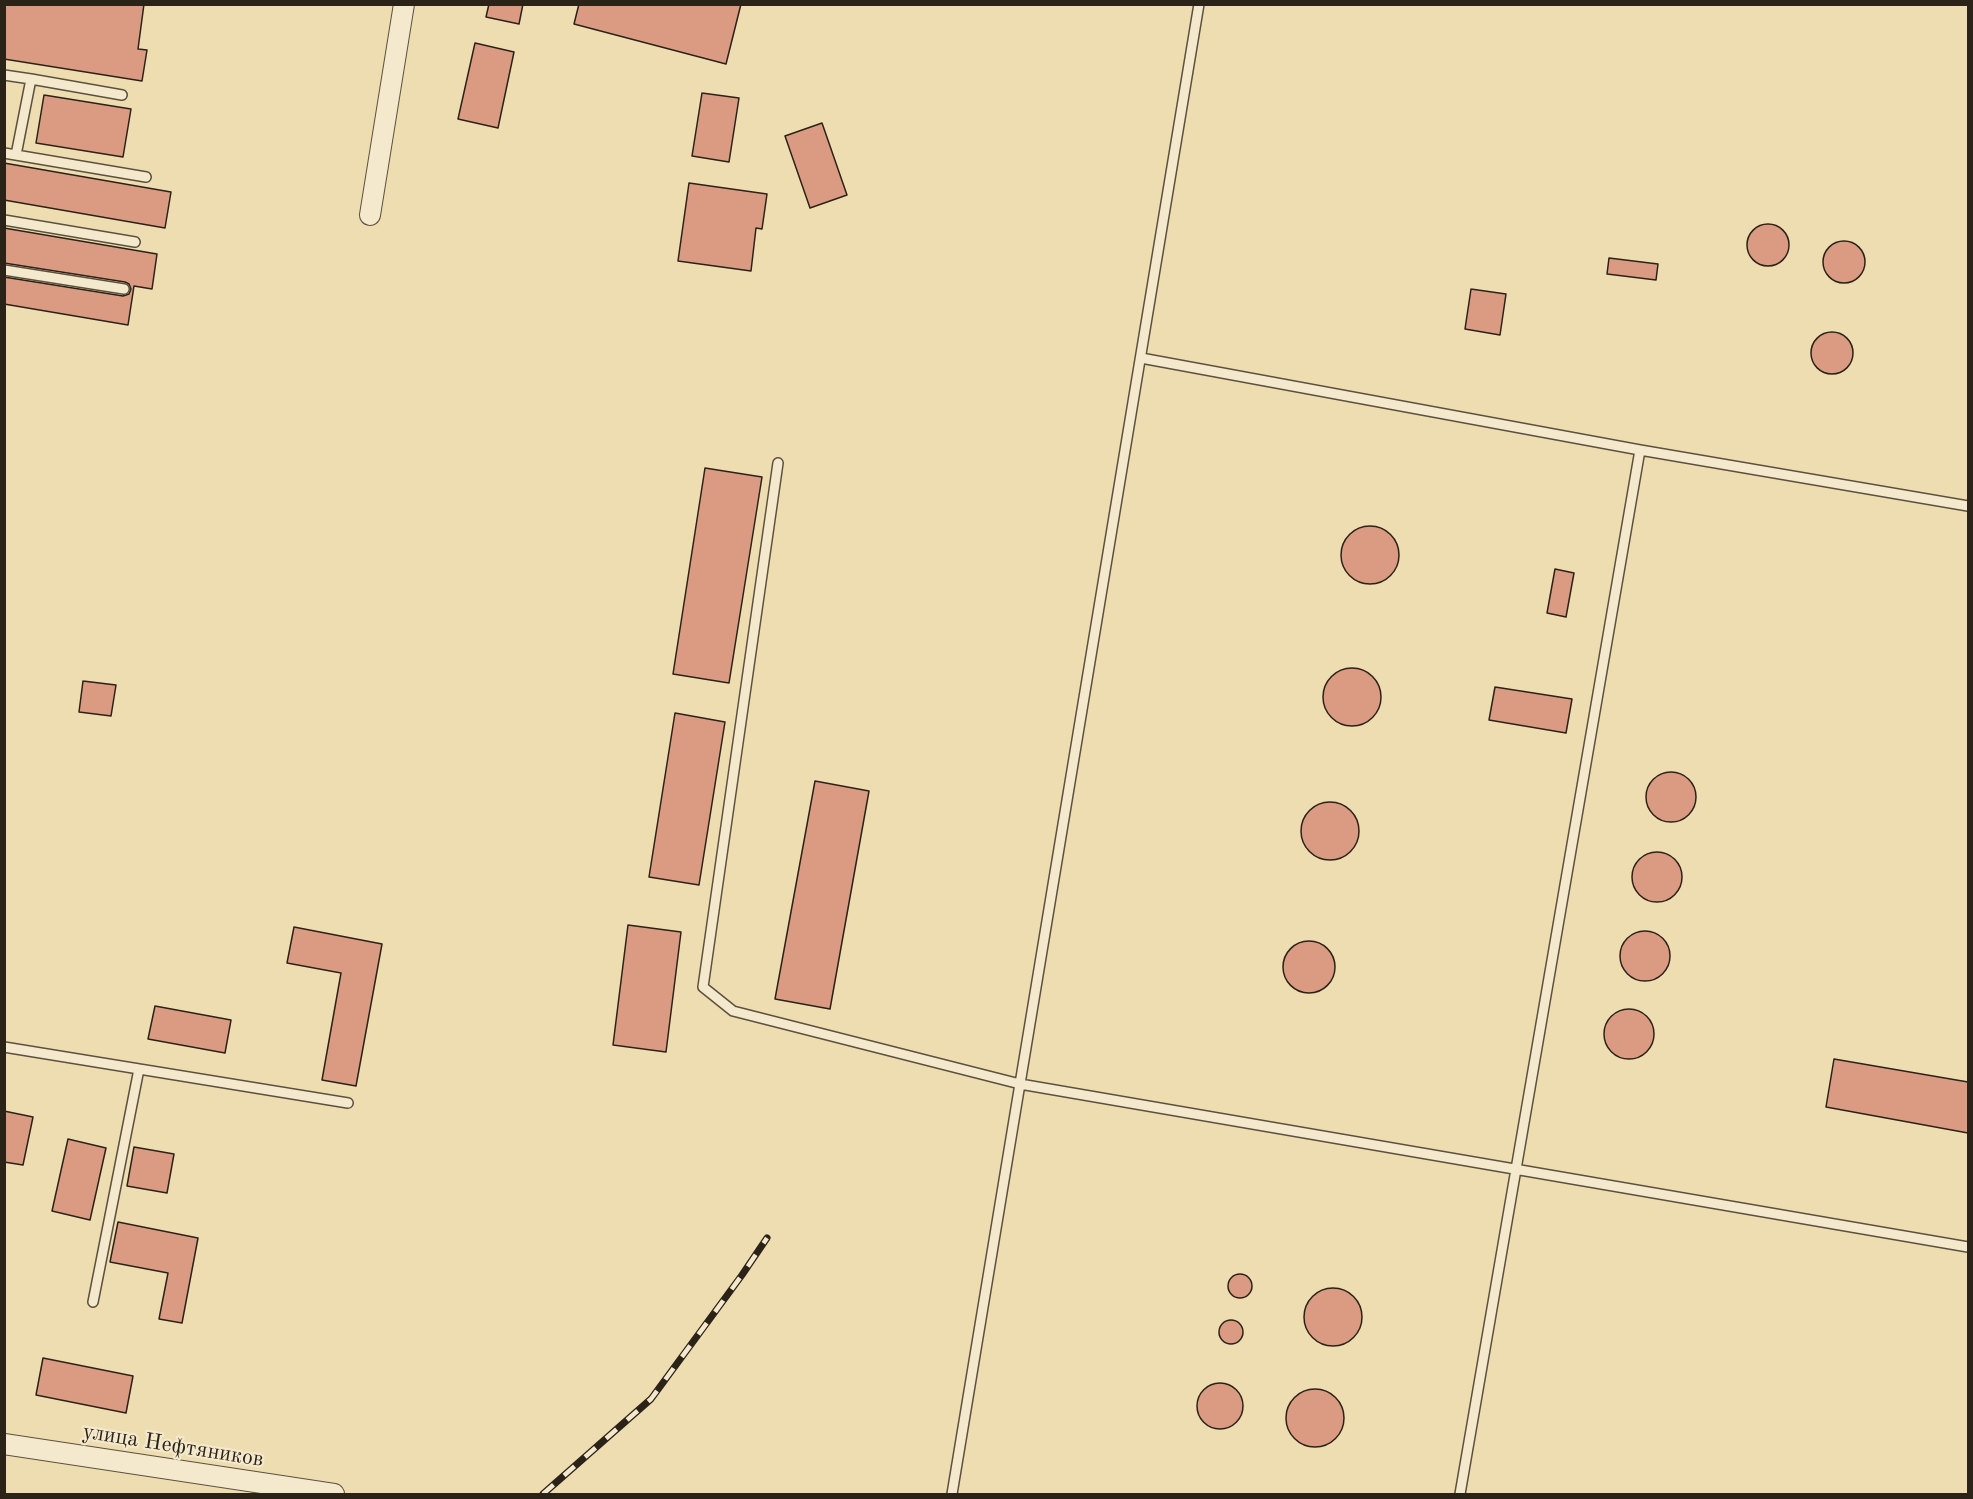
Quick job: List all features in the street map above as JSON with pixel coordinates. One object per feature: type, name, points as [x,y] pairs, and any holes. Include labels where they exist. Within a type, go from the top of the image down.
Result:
[{"type":"street","points":[[370,215],[404,4]]},
{"type":"street","name":"улица Нефтяников","points":[[4,1444],[333,1494]]},
{"type":"lane","points":[[952,1494],[1199,4]]},
{"type":"lane","points":[[4,75],[122,95]]},
{"type":"lane","points":[[16,154],[31,80]]},
{"type":"lane","points":[[4,153],[146,177]]},
{"type":"lane","points":[[4,220],[135,242]]},
{"type":"lane","points":[[4,270],[124,289]]},
{"type":"lane","points":[[1141,358],[1640,450],[1968,506]]},
{"type":"lane","points":[[1460,1494],[1640,450]]},
{"type":"lane","points":[[778,463],[703,987],[733,1011],[1020,1084],[1968,1246]]},
{"type":"lane","points":[[4,1047],[348,1103]]},
{"type":"lane","points":[[93,1302],[139,1069]]},
{"type":"building","points":[[4,4],[144,4],[138,49],[147,50],[142,81],[4,59]]},
{"type":"building","points":[[489,4],[523,4],[519,24],[486,17]]},
{"type":"building","points":[[579,4],[741,4],[726,64],[574,24]]},
{"type":"building","points":[[475,43],[514,52],[498,128],[458,119]]},
{"type":"building","points":[[702,93],[739,98],[729,162],[692,156]]},
{"type":"building","points":[[44,95],[131,109],[123,157],[36,143]]},
{"type":"building","points":[[822,123],[847,195],[810,208],[785,136]]},
{"type":"building","points":[[4,163],[171,192],[165,228],[4,200]]},
{"type":"building","points":[[689,183],[767,194],[762,229],[756,228],[751,271],[678,261]]},
{"type":"building","points":[[1768,224],[1783,230],[1789,245],[1783,260],[1768,266],[1753,260],[1747,245],[1753,230]]},
{"type":"building","points":[[4,228],[157,254],[152,289],[134,286],[128,325],[4,304],[4,277],[123,296],[129,294],[131,289],[125,282],[4,263]]},
{"type":"building","points":[[1844,241],[1859,247],[1865,262],[1859,277],[1844,283],[1829,277],[1823,262],[1829,247]]},
{"type":"building","points":[[1609,258],[1658,264],[1656,280],[1607,274]]},
{"type":"building","points":[[1471,289],[1506,294],[1500,335],[1465,329]]},
{"type":"building","points":[[1832,332],[1847,338],[1853,353],[1847,368],[1832,374],[1817,368],[1811,353],[1817,338]]},
{"type":"building","points":[[705,468],[762,477],[729,683],[673,674]]},
{"type":"building","points":[[1370,526],[1381,528],[1394,539],[1399,555],[1397,566],[1386,579],[1370,584],[1359,582],[1346,571],[1341,555],[1343,544],[1354,531]]},
{"type":"building","points":[[1555,569],[1574,573],[1566,617],[1547,613]]},
{"type":"building","points":[[1352,668],[1363,670],[1376,681],[1381,697],[1379,708],[1368,721],[1352,726],[1341,724],[1328,713],[1323,697],[1325,686],[1336,673]]},
{"type":"building","points":[[83,681],[116,685],[111,716],[79,712]]},
{"type":"building","points":[[1495,687],[1572,699],[1566,733],[1489,720]]},
{"type":"building","points":[[675,713],[725,722],[699,885],[649,877]]},
{"type":"building","points":[[1671,772],[1680,774],[1691,783],[1696,797],[1694,806],[1685,817],[1671,822],[1662,820],[1651,811],[1646,797],[1648,788],[1657,777]]},
{"type":"building","points":[[815,781],[869,791],[830,1009],[775,999]]},
{"type":"building","points":[[1330,802],[1341,804],[1354,815],[1359,831],[1357,842],[1346,855],[1330,860],[1319,858],[1306,847],[1301,831],[1303,820],[1314,807]]},
{"type":"building","points":[[1657,852],[1666,854],[1677,863],[1682,877],[1680,886],[1671,897],[1657,902],[1648,900],[1637,891],[1632,877],[1634,868],[1643,857]]},
{"type":"building","points":[[628,925],[681,932],[666,1052],[613,1045]]},
{"type":"building","points":[[294,927],[382,944],[356,1086],[322,1080],[341,973],[287,963]]},
{"type":"building","points":[[1645,931],[1654,933],[1665,942],[1670,956],[1668,965],[1659,976],[1645,981],[1636,979],[1625,970],[1620,956],[1622,947],[1631,936]]},
{"type":"building","points":[[1304,941],[1314,941],[1323,945],[1331,953],[1335,967],[1331,981],[1323,989],[1314,993],[1304,993],[1295,989],[1287,981],[1283,972],[1283,962],[1287,953],[1295,945]]},
{"type":"building","points":[[155,1006],[231,1020],[225,1053],[148,1039]]},
{"type":"building","points":[[1629,1009],[1638,1011],[1649,1020],[1654,1034],[1652,1043],[1643,1054],[1629,1059],[1620,1057],[1609,1048],[1604,1034],[1606,1025],[1615,1014]]},
{"type":"building","points":[[1834,1059],[1968,1082],[1968,1133],[1826,1107]]},
{"type":"building","points":[[4,1111],[33,1117],[23,1165],[4,1162]]},
{"type":"building","points":[[68,1139],[106,1148],[90,1220],[52,1211]]},
{"type":"building","points":[[134,1147],[174,1154],[167,1193],[127,1186]]},
{"type":"building","points":[[118,1222],[198,1238],[182,1323],[159,1319],[168,1273],[110,1262]]},
{"type":"building","points":[[1240,1274],[1245,1275],[1251,1281],[1251,1291],[1245,1297],[1240,1298],[1235,1297],[1229,1291],[1228,1286],[1229,1281],[1235,1275]]},
{"type":"building","points":[[1333,1288],[1344,1290],[1354,1296],[1360,1306],[1362,1317],[1360,1328],[1354,1338],[1344,1344],[1333,1346],[1322,1344],[1312,1338],[1306,1328],[1304,1317],[1306,1306],[1312,1296],[1322,1290]]},
{"type":"building","points":[[1231,1320],[1236,1321],[1242,1327],[1242,1337],[1236,1343],[1231,1344],[1226,1343],[1220,1337],[1219,1332],[1220,1327],[1226,1321]]},
{"type":"building","points":[[43,1358],[133,1376],[126,1413],[36,1395]]},
{"type":"building","points":[[1220,1383],[1236,1390],[1243,1406],[1236,1422],[1220,1429],[1204,1422],[1197,1406],[1204,1390]]},
{"type":"building","points":[[1315,1389],[1326,1391],[1336,1397],[1342,1407],[1344,1418],[1342,1429],[1336,1439],[1326,1445],[1315,1447],[1304,1445],[1294,1439],[1288,1429],[1286,1418],[1288,1407],[1294,1397],[1304,1391]]},
{"type":"railway","points":[[543,1494],[651,1399],[767,1238]]}]
